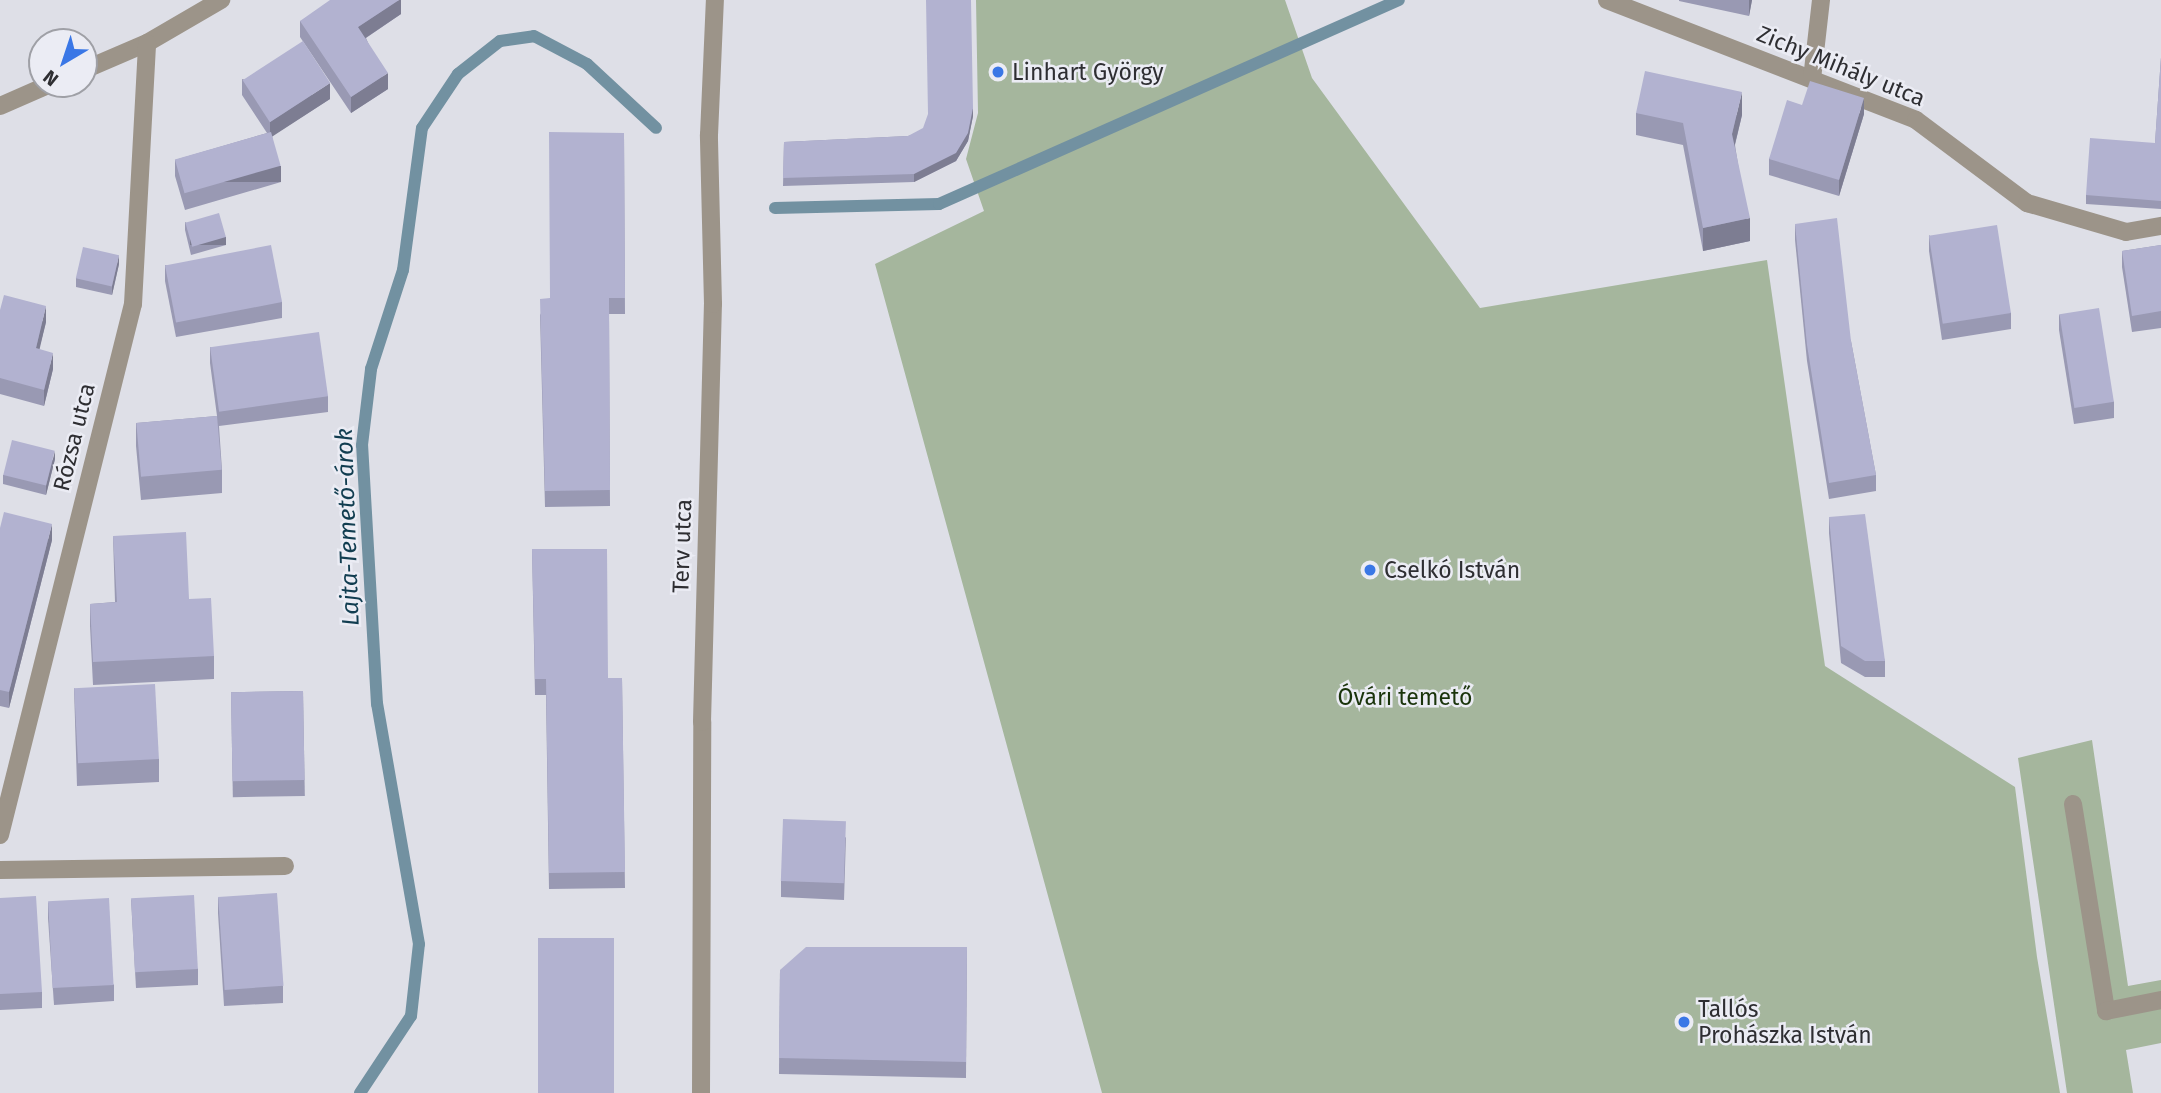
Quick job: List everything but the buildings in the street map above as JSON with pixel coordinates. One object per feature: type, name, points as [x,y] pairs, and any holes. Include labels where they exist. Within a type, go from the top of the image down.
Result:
[{"type":"street","points":[[98,64],[147,43],[221,0]]},
{"type":"street","name":"Terv utca","points":[[701,1093],[702,722],[713,304],[709,135],[715,0]]},
{"type":"street","name":"Zichy Mihály utca","points":[[1607,0],[1916,120],[2027,203],[2126,232],[2161,226]]},
{"type":"street","points":[[1812,79],[1821,0]]},
{"type":"street","name":"Rózsa utca","points":[[0,835],[133,304],[147,43]]},
{"type":"street","points":[[0,106],[28,94]]},
{"type":"street","points":[[2073,804],[2106,1011],[2161,1000]]},
{"type":"street","points":[[0,870],[285,866]]},
{"type":"green space","name":"Óvári temető","points":[[976,0],[1285,0],[1312,78],[1480,308],[1767,260],[1825,666],[2015,787],[2037,957],[2060,1093],[1102,1093],[875,264],[984,211],[966,159],[978,113]]},
{"type":"green space","points":[[2092,740],[2128,986],[2161,980],[2161,1043],[2126,1050],[2133,1093],[2067,1093],[2018,758]]},
{"type":"waterway","name":"Lajta-Temető-árok","points":[[775,208],[939,204],[1399,0]]},
{"type":"waterway","name":"Lajta-Temető-árok","points":[[360,1093],[411,1016],[419,944],[377,704],[362,445],[371,369],[403,270],[422,128],[458,74],[500,41],[534,36],[587,64],[656,128]]},
{"type":"place","name":"Linhart György","points":[[998,72]]},
{"type":"place","name":"Cselkó István","points":[[1370,570]]},
{"type":"place","name":"Tallós Prohászka István","points":[[1684,1022]]}]
